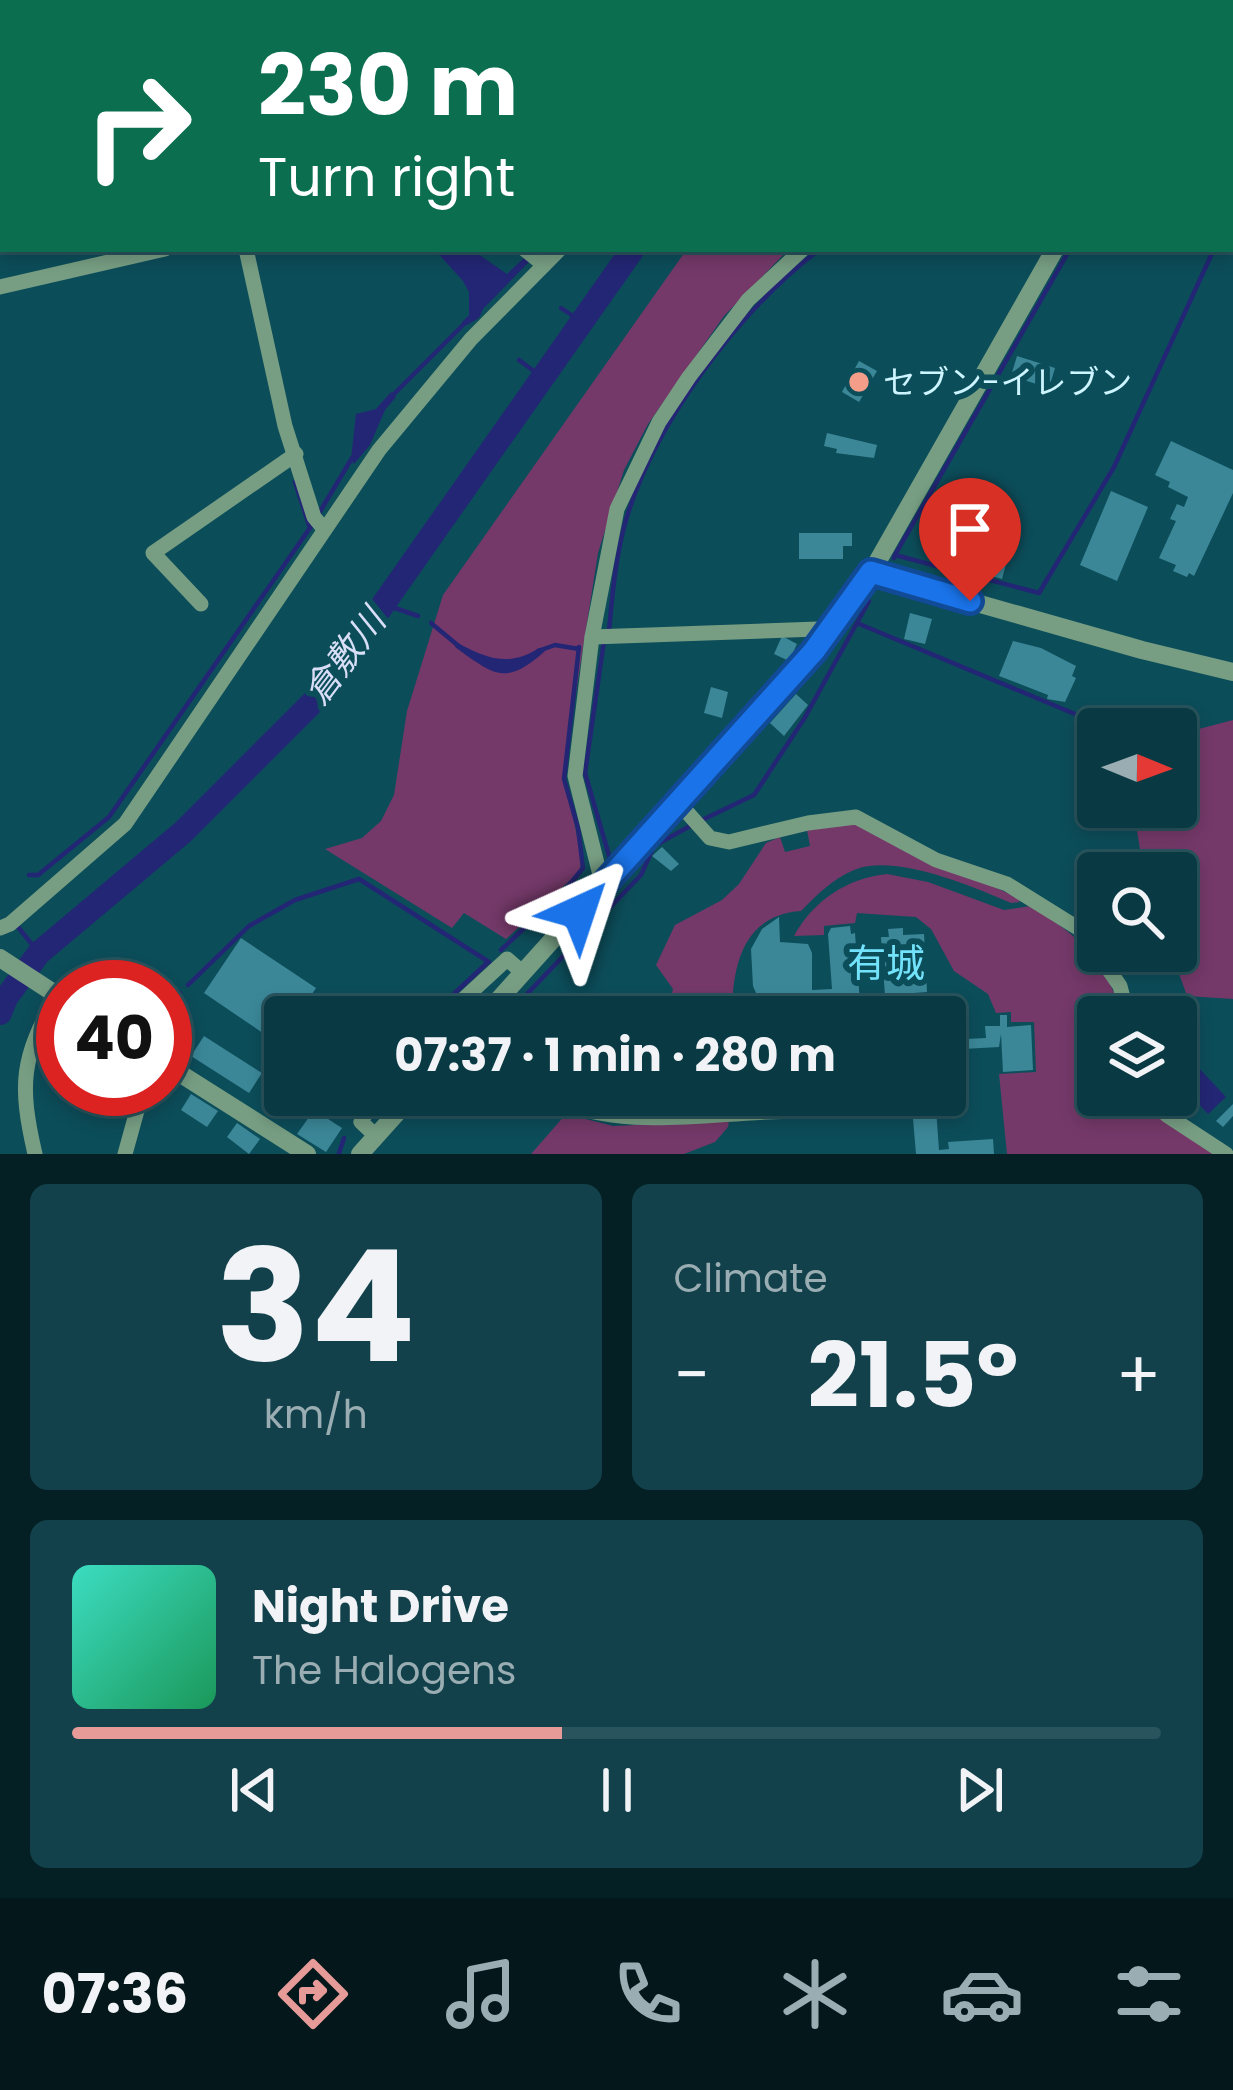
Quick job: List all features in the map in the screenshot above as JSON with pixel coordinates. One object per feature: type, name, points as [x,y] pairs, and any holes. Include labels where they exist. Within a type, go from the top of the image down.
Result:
[{"type":"street","points":[[0,287],[152,252]]},
{"type":"street","points":[[247,252],[285,426],[319,523]]},
{"type":"street","points":[[606,881],[575,776],[617,509],[659,422],[720,334],[799,252]]},
{"type":"street","points":[[503,996],[606,881],[689,816],[829,632],[871,572],[1053,252]]},
{"type":"street","points":[[0,928],[125,824],[319,523],[533,256]]},
{"type":"street","points":[[201,604],[153,553],[296,454]]},
{"type":"street","points":[[871,572],[1233,672]]},
{"type":"street","points":[[600,637],[829,632]]},
{"type":"street","points":[[689,816],[710,838],[729,842],[808,823],[856,818],[936,860],[1007,884],[1081,930],[1123,996]]},
{"type":"street","points":[[0,958],[36,982]]},
{"type":"street","points":[[466,996],[507,958],[524,974]]},
{"type":"street","points":[[35,1154],[24,1076],[36,1034]]},
{"type":"street","points":[[192,1081],[307,1154]]},
{"type":"street","points":[[125,1154],[136,1116]]},
{"type":"street","points":[[364,1116],[361,1122],[376,1136]]},
{"type":"street","points":[[360,1154],[394,1116]]},
{"type":"street","points":[[1168,1116],[1226,1154]]},
{"type":"shaded area","points":[[437,252],[475,252],[507,274],[525,257],[530,261],[479,318],[467,325],[462,322],[469,315],[469,292]]},
{"type":"shaded area","points":[[685,252],[786,252],[724,316],[648,424],[624,470],[598,553],[566,756],[565,779],[582,860],[579,872],[506,939],[464,913],[452,928],[325,849],[362,838],[381,821],[394,795],[407,711],[443,595]]},
{"type":"shaded area","points":[[391,392],[396,397],[354,464],[356,414],[376,409]]},
{"type":"shaded area","points":[[458,643],[498,659],[539,648],[545,651],[520,669],[500,673],[455,647]]},
{"type":"shaded area","points":[[1233,720],[1233,999],[1187,996],[1178,972],[1197,972],[1197,852],[1140,852],[1136,828],[1197,828],[1197,729]]},
{"type":"shaded area","points":[[853,821],[1020,899],[1011,903],[911,868],[854,870],[801,911],[765,922],[753,933],[738,963],[733,996],[671,996],[673,989],[656,965],[675,925],[722,900],[739,884],[766,843],[780,837],[785,852],[810,846],[807,830]]},
{"type":"shaded area","points":[[872,876],[928,882],[1004,910],[1031,906],[1063,928],[1077,941],[1077,972],[1103,972],[1116,996],[1077,996],[1077,1116],[1167,1116],[1221,1154],[1007,1154],[999,1074],[1036,1072],[1034,1022],[1011,1022],[1011,1012],[996,1013],[988,994],[954,971],[931,929],[916,917],[857,913],[855,923],[824,926],[824,935],[794,936],[833,893]]},
{"type":"shaded area","points":[[1197,1066],[1226,1097],[1208,1114],[1197,1102]]},
{"type":"shaded area","points":[[564,1116],[613,1126],[729,1121],[715,1142],[684,1154],[531,1154]]},
{"type":"building","points":[[1017,356],[1055,368],[1049,388],[1011,376]]},
{"type":"building","name":"セブン-イレブン","points":[[859,361],[877,371],[859,402],[842,392]]},
{"type":"building","points":[[827,433],[877,445],[874,458],[836,453],[837,449],[824,446]]},
{"type":"building","points":[[1171,441],[1233,470],[1233,493],[1194,576],[1173,571],[1176,565],[1159,558],[1176,521],[1170,519],[1177,504],[1184,507],[1188,497],[1155,475]]},
{"type":"building","points":[[1111,491],[1148,507],[1117,581],[1080,565]]},
{"type":"building","points":[[799,533],[852,533],[852,546],[843,546],[843,559],[799,559]]},
{"type":"building","points":[[942,546],[1006,564],[1002,579],[938,561]]},
{"type":"building","points":[[910,613],[932,619],[925,644],[904,639]]},
{"type":"building","points":[[782,636],[797,644],[789,661],[774,654]]},
{"type":"building","points":[[1013,641],[1041,648],[1076,666],[1065,702],[1047,699],[1048,695],[999,676]]},
{"type":"building","points":[[711,687],[728,692],[722,718],[704,713]]},
{"type":"building","points":[[796,694],[808,705],[784,736],[770,723]]},
{"type":"building","points":[[662,847],[679,864],[671,871],[652,856]]},
{"type":"building","points":[[779,917],[780,942],[808,944],[812,990],[832,989],[828,934],[831,928],[850,926],[851,934],[855,933],[860,996],[757,996],[751,949],[762,929]]},
{"type":"building","points":[[903,928],[903,935],[924,934],[927,992],[885,996],[881,937],[889,937],[888,929]]},
{"type":"building","points":[[241,938],[316,988],[311,996],[264,996],[264,1034],[204,993]]},
{"type":"building","points":[[1000,1015],[1007,1015],[1007,1027],[1031,1025],[1033,1070],[1003,1072],[1001,1034],[999,1047],[966,1049],[966,1039],[986,1038],[985,1026],[1000,1026]]},
{"type":"building","points":[[204,1036],[262,1073],[249,1093],[192,1054]]},
{"type":"building","points":[[192,1095],[218,1111],[207,1127],[190,1116]]},
{"type":"building","points":[[1233,1104],[1233,1116],[1223,1127],[1216,1121]]},
{"type":"building","points":[[310,1116],[323,1116],[342,1128],[326,1152],[297,1134]]},
{"type":"building","points":[[913,1116],[937,1116],[939,1150],[949,1149],[948,1142],[993,1139],[994,1154],[916,1154]]},
{"type":"building","points":[[237,1123],[260,1139],[249,1154],[227,1137]]},
{"type":"waterway","name":"倉敷川","points":[[0,1013],[39,953],[183,832],[318,697],[631,252]]},
{"type":"waterway","points":[[609,631],[623,531],[653,453],[700,375],[728,339],[816,252]]},
{"type":"waterway","points":[[895,555],[1068,252]]},
{"type":"waterway","points":[[894,558],[1039,593],[1114,467],[1213,252]]},
{"type":"waterway","points":[[561,308],[582,322]]},
{"type":"waterway","points":[[390,398],[467,321]]},
{"type":"waterway","points":[[519,360],[543,378]]},
{"type":"waterway","points":[[318,515],[352,458]]},
{"type":"waterway","points":[[295,482],[310,528]]},
{"type":"waterway","points":[[29,875],[38,875],[109,817],[312,525]]},
{"type":"waterway","points":[[700,821],[754,795],[804,719],[869,601]]},
{"type":"waterway","points":[[383,604],[418,616]]},
{"type":"waterway","points":[[431,623],[461,648]]},
{"type":"waterway","points":[[857,623],[1077,715]]},
{"type":"waterway","points":[[604,641],[585,773],[610,859]]},
{"type":"waterway","points":[[538,651],[555,645],[579,649]]},
{"type":"waterway","points":[[501,950],[583,868],[564,779],[579,647]]},
{"type":"waterway","points":[[525,996],[641,875],[654,846],[690,826]]},
{"type":"waterway","points":[[192,981],[249,926],[295,900],[359,879],[489,962]]},
{"type":"waterway","points":[[18,927],[39,953]]},
{"type":"waterway","points":[[452,996],[487,963]]},
{"type":"waterway","points":[[339,1153],[344,1138]]},
{"type":"place","name":"セブン-イレブン","points":[[859,382]]},
{"type":"district","name":"有城","points":[[886,963]]},
{"type":"route","points":[[579,912],[814,651],[871,572],[970,601]]}]
